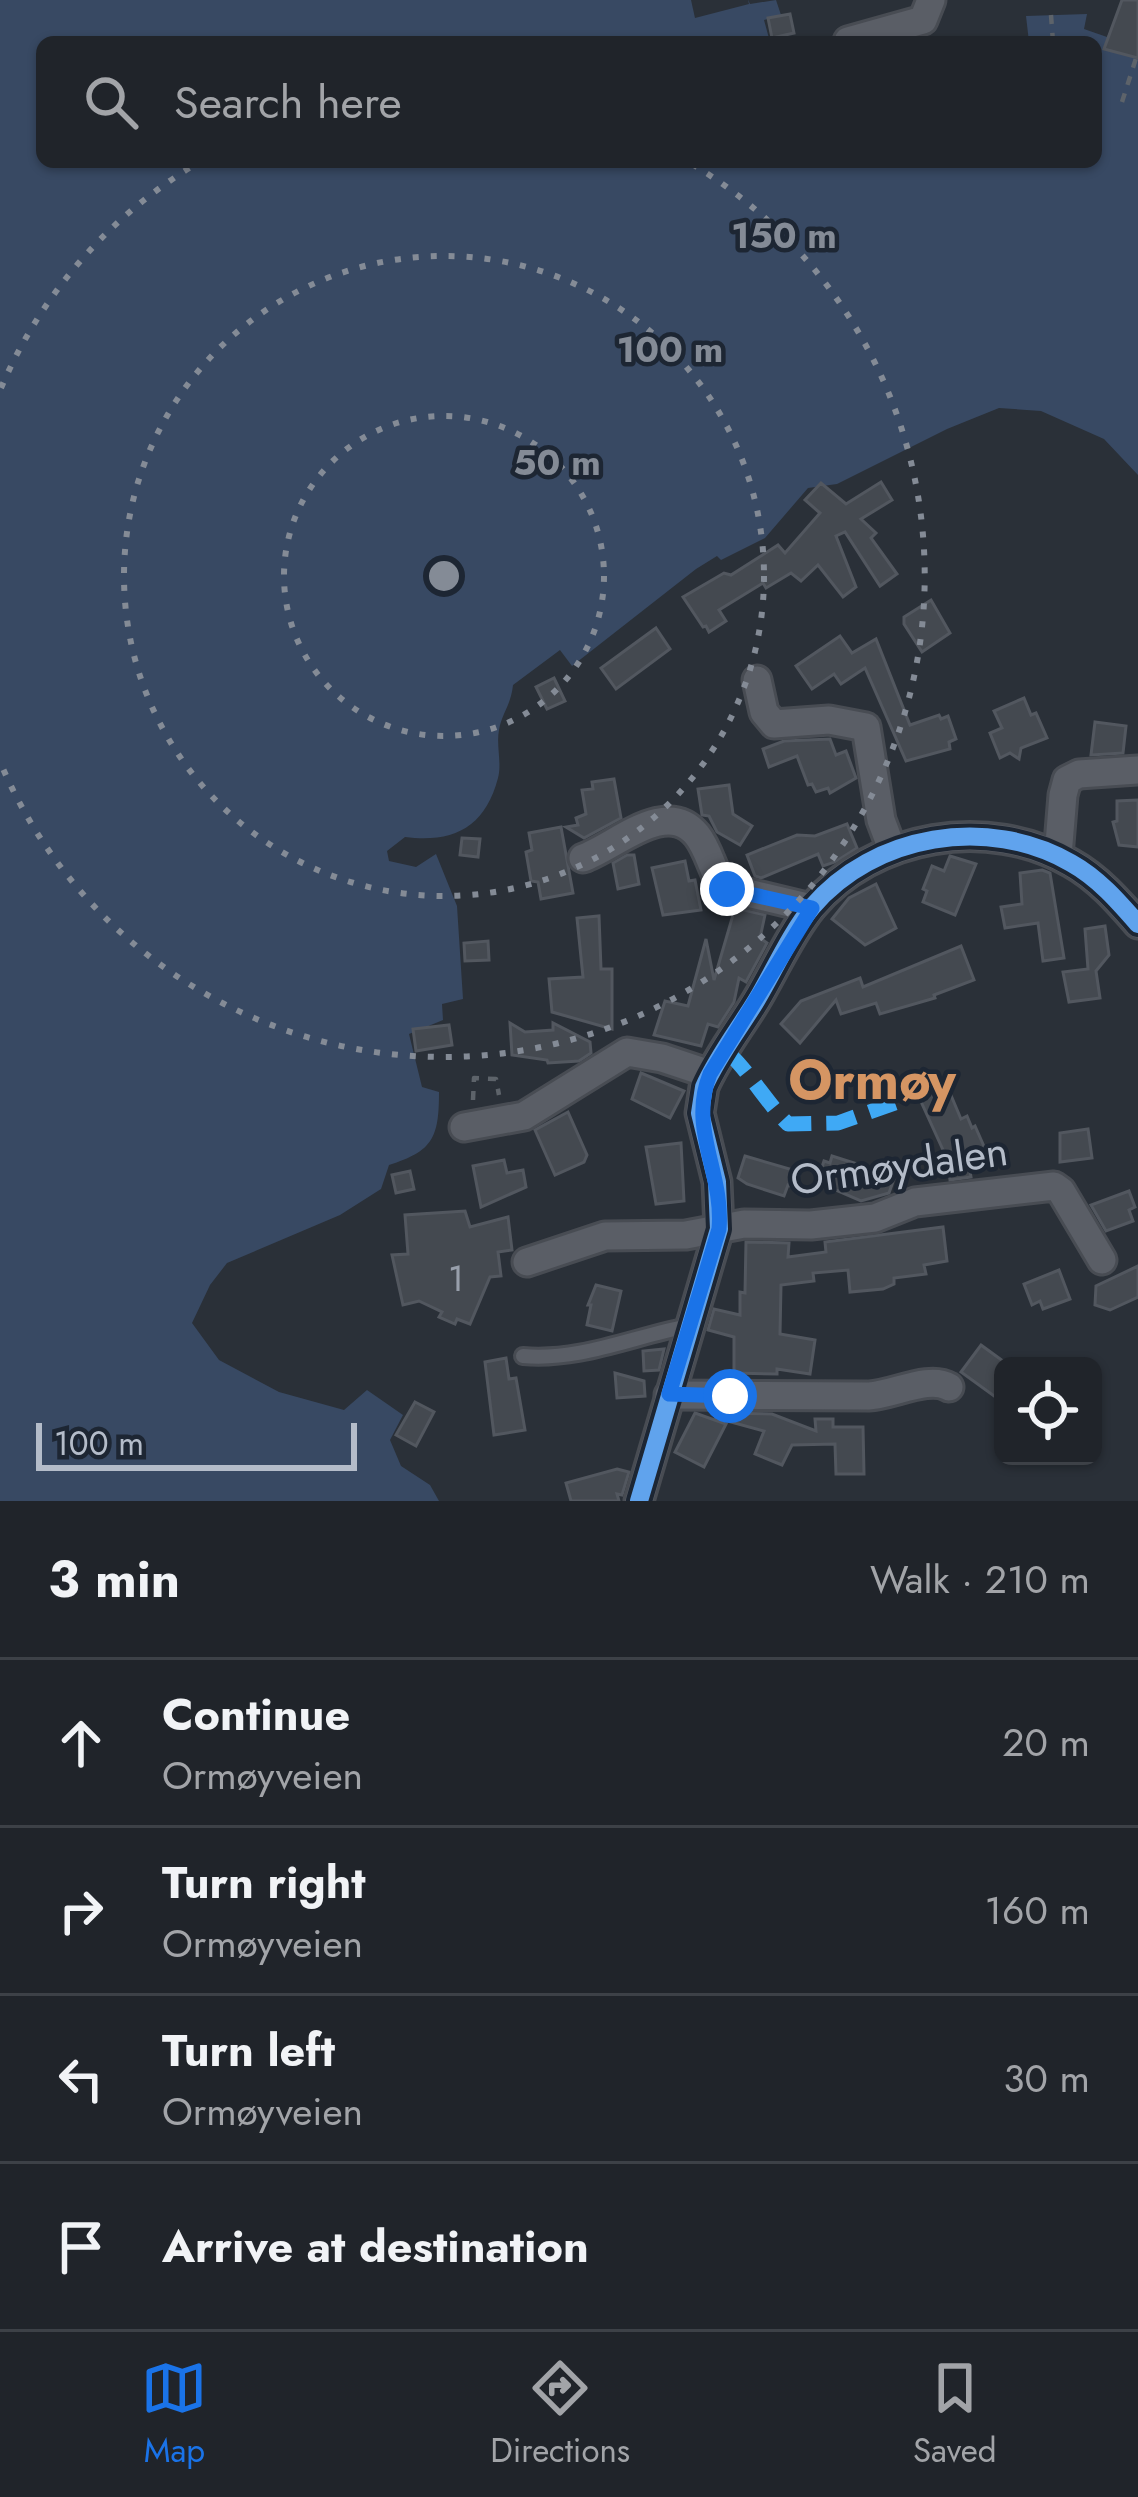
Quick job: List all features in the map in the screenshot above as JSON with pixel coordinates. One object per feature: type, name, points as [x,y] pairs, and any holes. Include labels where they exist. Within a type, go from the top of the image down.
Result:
[{"type":"street","points":[[866,36],[923,20],[932,0]]},
{"type":"street","points":[[758,680],[764,712],[774,724],[830,720],[866,727],[881,820],[892,850]]},
{"type":"street","points":[[1058,856],[1067,780],[1079,773],[1138,770]]},
{"type":"street","points":[[583,858],[652,822],[674,822],[695,833],[723,887],[812,908]]},
{"type":"street","points":[[639,1501],[719,1229],[717,1182],[700,1113],[710,1074],[812,908],[844,879],[892,850],[926,839],[959,836],[1058,856],[1099,882],[1138,924]]},
{"type":"street","points":[[483,1092],[476,1123],[524,1116],[627,1052],[710,1074]]},
{"type":"street","name":"Ormøydalen","points":[[527,1262],[605,1236],[686,1235],[875,1218],[915,1202],[1054,1186],[1102,1260]]},
{"type":"street","points":[[669,1394],[869,1396],[932,1382],[949,1388]]},
{"type":"lane","points":[[523,1356],[595,1351],[688,1326]]},
{"type":"path","points":[[1051,15],[1053,36]]},
{"type":"path","points":[[1122,102],[1138,52]]},
{"type":"water","points":[[0,0],[748,0],[750,4],[776,0],[781,15],[764,20],[768,36],[36,36],[36,168],[1102,168],[1102,36],[1028,36],[1026,16],[1087,14],[1084,29],[1107,37],[1115,19],[1138,25],[1138,475],[1104,439],[1041,411],[999,408],[837,484],[808,488],[765,538],[696,569],[572,666],[560,650],[513,685],[499,730],[498,778],[485,809],[452,834],[405,837],[387,851],[389,861],[416,867],[436,854],[457,906],[463,999],[442,1004],[443,1020],[409,1034],[422,1087],[439,1092],[435,1132],[424,1148],[389,1165],[381,1189],[340,1215],[227,1263],[192,1323],[219,1360],[279,1392],[344,1410],[367,1390],[403,1415],[390,1440],[401,1466],[430,1485],[439,1501],[0,1501]]},
{"type":"pier","points":[[691,0],[748,0],[749,4],[695,18]]},
{"type":"building","points":[[1122,0],[1138,0],[1138,58],[1104,49]]},
{"type":"building","points":[[790,14],[794,33],[772,36],[768,18]]},
{"type":"building","points":[[881,482],[892,500],[861,519],[876,533],[871,538],[897,574],[880,586],[845,532],[836,536],[856,587],[843,597],[818,565],[801,581],[791,573],[766,588],[763,583],[719,610],[726,621],[709,632],[703,627],[683,597],[724,573],[731,575],[778,545],[785,553],[820,513],[805,500],[821,483],[846,504]]},
{"type":"building","points":[[931,600],[950,633],[922,652],[904,617]]},
{"type":"building","points":[[656,628],[670,649],[616,689],[601,668]]},
{"type":"building","points":[[840,636],[852,653],[876,639],[910,725],[948,716],[956,739],[949,742],[950,749],[906,761],[865,668],[841,684],[834,674],[812,689],[796,666]]},
{"type":"building","points":[[554,678],[565,701],[547,709],[536,687]]},
{"type":"building","points":[[1024,698],[1047,738],[1021,748],[1019,759],[1010,753],[1000,758],[990,733],[1002,728],[994,711]]},
{"type":"building","points":[[1095,722],[1126,726],[1123,753],[1091,755]]},
{"type":"building","points":[[830,739],[836,755],[846,751],[856,778],[830,793],[828,788],[816,792],[808,785],[797,756],[769,767],[763,749],[784,741]]},
{"type":"building","points":[[614,779],[621,818],[584,838],[566,827],[578,825],[576,818],[586,814],[582,790],[593,789],[592,782]]},
{"type":"building","points":[[729,785],[733,814],[752,826],[740,845],[717,832],[709,816],[702,815],[698,789]]},
{"type":"building","points":[[1138,800],[1138,847],[1119,845],[1113,822],[1117,821],[1117,801]]},
{"type":"building","points":[[847,824],[857,848],[835,862],[823,866],[818,854],[761,878],[755,876],[747,855],[797,835],[815,836]]},
{"type":"building","points":[[561,827],[573,893],[541,899],[538,882],[531,881],[526,852],[532,850],[529,833]]},
{"type":"building","points":[[462,838],[480,839],[478,857],[460,855]]},
{"type":"building","points":[[634,855],[639,884],[618,889],[613,863]]},
{"type":"building","points":[[950,856],[976,864],[955,915],[923,902],[932,866],[944,871]]},
{"type":"building","points":[[685,861],[689,881],[695,880],[701,910],[663,915],[652,868]]},
{"type":"building","points":[[1020,873],[1050,873],[1064,958],[1043,961],[1038,923],[1005,928],[1001,907],[1022,904]]},
{"type":"building","points":[[876,884],[896,928],[865,945],[832,919],[849,898]]},
{"type":"building","points":[[735,908],[765,915],[760,938],[767,943],[746,982],[739,978],[734,1002],[718,1027],[708,1024],[701,1046],[654,1035],[665,1001],[688,1006],[706,939],[714,980]]},
{"type":"building","points":[[599,916],[601,969],[612,969],[612,1029],[552,1012],[549,979],[583,977],[577,918]]},
{"type":"building","points":[[1105,926],[1109,955],[1096,971],[1100,998],[1069,1002],[1063,972],[1088,969],[1085,929]]},
{"type":"building","points":[[488,941],[489,960],[465,961],[464,943]]},
{"type":"building","points":[[961,946],[974,980],[935,998],[880,1014],[876,1003],[841,1014],[836,1000],[800,1043],[781,1024],[801,1001],[860,978],[863,987]]},
{"type":"building","points":[[510,1023],[525,1032],[553,1030],[553,1023],[590,1042],[591,1053],[579,1061],[548,1063],[512,1055]]},
{"type":"building","points":[[449,1025],[452,1045],[416,1051],[413,1029]]},
{"type":"building","points":[[641,1073],[684,1091],[670,1118],[632,1099]]},
{"type":"building","points":[[937,1074],[941,1083],[945,1081],[961,1119],[967,1116],[975,1126],[986,1151],[968,1159],[971,1177],[950,1180],[948,1161],[913,1084]]},
{"type":"building","points":[[568,1112],[587,1155],[584,1162],[555,1175],[535,1130]]},
{"type":"building","points":[[1088,1129],[1092,1158],[1060,1162],[1060,1133]]},
{"type":"building","points":[[681,1143],[684,1201],[656,1204],[646,1147]]},
{"type":"building","points":[[745,1156],[800,1172],[795,1188],[788,1185],[784,1196],[747,1184],[738,1178]]},
{"type":"building","points":[[832,1156],[895,1176],[889,1193],[861,1201],[817,1182],[824,1161],[830,1163]]},
{"type":"building","points":[[504,1160],[507,1173],[523,1170],[526,1187],[481,1207],[473,1166]]},
{"type":"building","points":[[410,1171],[414,1189],[396,1193],[392,1175]]},
{"type":"building","points":[[1129,1191],[1135,1207],[1129,1210],[1133,1221],[1106,1231],[1091,1205]]},
{"type":"building","points":[[465,1211],[470,1227],[508,1217],[512,1250],[498,1252],[501,1276],[490,1277],[470,1324],[457,1319],[455,1324],[419,1301],[403,1305],[392,1255],[408,1254],[405,1215]]},
{"type":"building","points":[[943,1227],[947,1261],[924,1265],[926,1274],[894,1278],[894,1284],[883,1289],[850,1292],[848,1270],[813,1273],[814,1281],[781,1285],[780,1334],[815,1340],[810,1374],[777,1369],[777,1374],[734,1373],[734,1337],[708,1330],[714,1309],[740,1315],[746,1242],[789,1243],[788,1257],[826,1252],[825,1242]]},
{"type":"building","points":[[1138,1266],[1138,1297],[1110,1310],[1095,1305],[1096,1286]]},
{"type":"building","points":[[1059,1270],[1070,1299],[1043,1309],[1040,1301],[1032,1305],[1024,1284]]},
{"type":"building","points":[[596,1285],[621,1291],[612,1331],[587,1325]]},
{"type":"building","points":[[981,1345],[998,1357],[994,1396],[961,1372]]},
{"type":"building","points":[[664,1349],[659,1370],[644,1371],[643,1351]]},
{"type":"building","points":[[506,1358],[509,1379],[516,1378],[525,1430],[494,1435],[485,1362]]},
{"type":"building","points":[[615,1373],[644,1381],[645,1396],[617,1398]]},
{"type":"building","points":[[415,1402],[434,1412],[416,1446],[396,1435]]},
{"type":"building","points":[[695,1413],[726,1424],[704,1467],[675,1452]]},
{"type":"building","points":[[717,1413],[772,1414],[816,1431],[815,1419],[833,1419],[833,1427],[863,1427],[864,1474],[836,1474],[835,1444],[792,1445],[782,1465],[755,1454],[764,1431],[716,1418]]},
{"type":"building","points":[[617,1469],[629,1472],[622,1495],[617,1494],[619,1501],[571,1501],[566,1483]]},
{"type":"marked path","points":[[725,1051],[788,1124],[838,1123],[895,1103]]},
{"type":"cycle path","points":[[639,1501],[719,1229],[717,1182],[700,1113],[704,1087],[812,907],[838,882],[899,848],[969,837],[1004,839],[1071,863],[1099,883],[1138,924]]},
{"type":"district","name":"Ormøy","points":[[872,1080]]},
{"type":"route","points":[[727,889],[812,908],[710,1074],[701,1100],[702,1125],[721,1206],[719,1229],[669,1394],[730,1396]]}]
